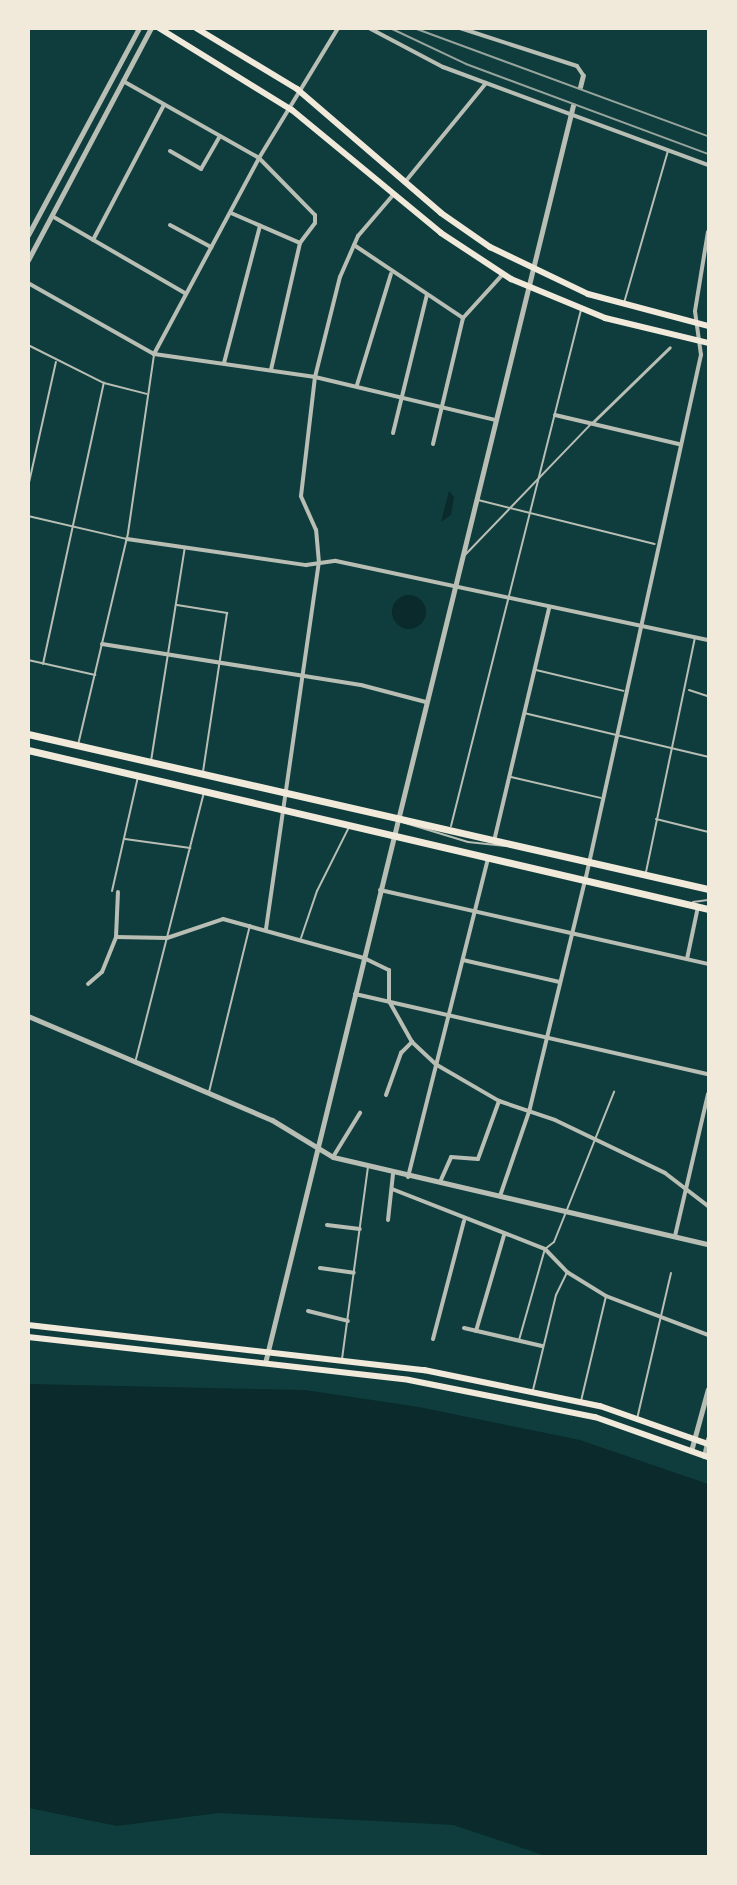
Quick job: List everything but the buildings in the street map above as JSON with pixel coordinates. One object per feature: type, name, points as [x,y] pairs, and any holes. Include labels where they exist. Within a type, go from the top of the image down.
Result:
[{"type":"main road","points":[[159,28],[292,110],[393,195],[503,274],[581,309],[708,343]]},
{"type":"main road","points":[[196,28],[302,93],[405,182],[470,234],[531,270],[623,306],[708,326]]},
{"type":"main road","points":[[28,734],[398,819],[451,826],[520,845],[708,889]]},
{"type":"main road","points":[[28,750],[586,877],[708,909]]},
{"type":"main road","points":[[28,1325],[342,1359],[581,1401],[708,1442]]},
{"type":"main road","points":[[28,1338],[409,1380],[595,1417],[706,1456]]},
{"type":"street","points":[[28,236],[139,28]]},
{"type":"street","points":[[28,260],[151,28]]},
{"type":"street","points":[[154,354],[259,158],[292,110],[338,28]]},
{"type":"street","points":[[369,28],[486,83],[569,116],[708,165]]},
{"type":"street","points":[[460,28],[577,66],[583,75],[580,87]]},
{"type":"street","points":[[123,81],[259,158],[315,215],[315,223],[300,243],[271,370]]},
{"type":"street","points":[[405,182],[486,83]]},
{"type":"street","points":[[93,240],[164,105]]},
{"type":"street","points":[[265,1363],[320,1145],[526,286],[573,105]]},
{"type":"street","points":[[170,151],[201,169],[220,136]]},
{"type":"street","points":[[266,928],[319,563],[316,530],[301,496],[315,377],[354,245],[393,195]]},
{"type":"street","points":[[231,213],[300,243]]},
{"type":"street","points":[[52,216],[185,293]]},
{"type":"street","points":[[170,225],[211,247]]},
{"type":"street","points":[[224,363],[260,226]]},
{"type":"street","points":[[500,1196],[529,1112],[586,877],[699,341],[696,323],[708,232]]},
{"type":"street","points":[[354,245],[391,274],[463,318]]},
{"type":"street","points":[[357,385],[391,274]]},
{"type":"street","points":[[433,444],[463,318],[503,274]]},
{"type":"street","points":[[28,283],[154,354],[271,370],[357,385],[495,420]]},
{"type":"street","points":[[393,433],[427,295]]},
{"type":"street","points":[[593,422],[670,347]]},
{"type":"street","points":[[555,415],[593,422],[679,444]]},
{"type":"street","points":[[127,539],[319,563],[336,561],[508,600],[708,640]]},
{"type":"street","points":[[495,837],[549,608]]},
{"type":"street","points":[[102,644],[218,665],[303,676],[426,702]]},
{"type":"street","points":[[408,1177],[450,1016],[488,856]]},
{"type":"street","points":[[380,890],[708,964]]},
{"type":"street","points":[[88,984],[102,972],[116,937],[118,892]]},
{"type":"street","points":[[687,959],[696,904]]},
{"type":"street","points":[[116,937],[167,938],[223,919],[266,928],[363,958],[388,970],[388,1002],[412,1042],[437,1065],[499,1101],[594,1137],[687,1189],[708,1206]]},
{"type":"street","points":[[463,960],[560,982]]},
{"type":"street","points":[[355,994],[708,1074]]},
{"type":"street","points":[[28,1016],[320,1145],[333,1157],[393,1174],[708,1244]]},
{"type":"street","points":[[386,1095],[401,1053],[412,1042]]},
{"type":"street","points":[[675,1236],[708,1094]]},
{"type":"street","points":[[439,1184],[451,1157],[478,1159],[499,1101]]},
{"type":"street","points":[[333,1157],[360,1113]]},
{"type":"street","points":[[388,1220],[393,1174]]},
{"type":"street","points":[[392,1189],[464,1221],[545,1249],[567,1272],[606,1296],[708,1335]]},
{"type":"street","points":[[433,1339],[464,1221]]},
{"type":"street","points":[[327,1225],[360,1228]]},
{"type":"street","points":[[476,1331],[504,1235]]},
{"type":"street","points":[[320,1268],[354,1273]]},
{"type":"street","points":[[308,1311],[348,1321]]},
{"type":"street","points":[[464,1328],[542,1346]]},
{"type":"street","points":[[691,1451],[708,1389]]},
{"type":"street","points":[[706,1456],[708,1442]]},
{"type":"lane","points":[[623,306],[668,151]]},
{"type":"lane","points":[[451,826],[581,309]]},
{"type":"lane","points":[[28,345],[56,362],[104,383],[147,394]]},
{"type":"lane","points":[[78,745],[127,539],[154,354]]},
{"type":"lane","points":[[28,487],[56,362]]},
{"type":"lane","points":[[43,664],[75,526],[104,383]]},
{"type":"lane","points":[[460,561],[506,507],[593,422]]},
{"type":"lane","points":[[475,499],[655,544]]},
{"type":"lane","points":[[28,516],[127,539]]},
{"type":"lane","points":[[151,762],[165,655],[177,605],[185,547]]},
{"type":"lane","points":[[177,605],[227,613],[203,774]]},
{"type":"lane","points":[[645,874],[671,748],[687,689],[695,638]]},
{"type":"lane","points":[[28,660],[95,675]]},
{"type":"lane","points":[[534,670],[624,691]]},
{"type":"lane","points":[[687,689],[708,696]]},
{"type":"lane","points":[[524,713],[708,757]]},
{"type":"lane","points":[[112,891],[139,775]]},
{"type":"lane","points":[[508,776],[601,798]]},
{"type":"lane","points":[[135,1062],[204,790]]},
{"type":"lane","points":[[398,819],[408,828],[468,842],[520,845]]},
{"type":"lane","points":[[656,819],[708,832]]},
{"type":"lane","points":[[301,938],[317,891],[347,840],[350,824]]},
{"type":"lane","points":[[124,839],[190,848]]},
{"type":"lane","points":[[696,904],[708,900]]},
{"type":"lane","points":[[209,1094],[250,925]]},
{"type":"lane","points":[[519,1340],[545,1249],[554,1242],[594,1137],[615,1092]]},
{"type":"lane","points":[[342,1359],[368,1167]]},
{"type":"lane","points":[[533,1392],[542,1346],[567,1272]]},
{"type":"lane","points":[[637,1419],[671,1273]]},
{"type":"lane","points":[[581,1401],[606,1296]]},
{"type":"water","points":[[449,491],[454,497],[451,515],[441,522]]},
{"type":"water","points":[[409,595],[421,600],[426,612],[421,624],[409,629],[397,624],[392,612],[397,600]]},
{"type":"water","points":[[29,1384],[305,1390],[419,1407],[580,1440],[708,1484],[708,1856],[546,1856],[453,1825],[219,1813],[117,1826],[29,1808]]},
{"type":"railway","points":[[390,28],[466,64],[708,154]]},
{"type":"railway","points":[[414,28],[708,136]]}]
